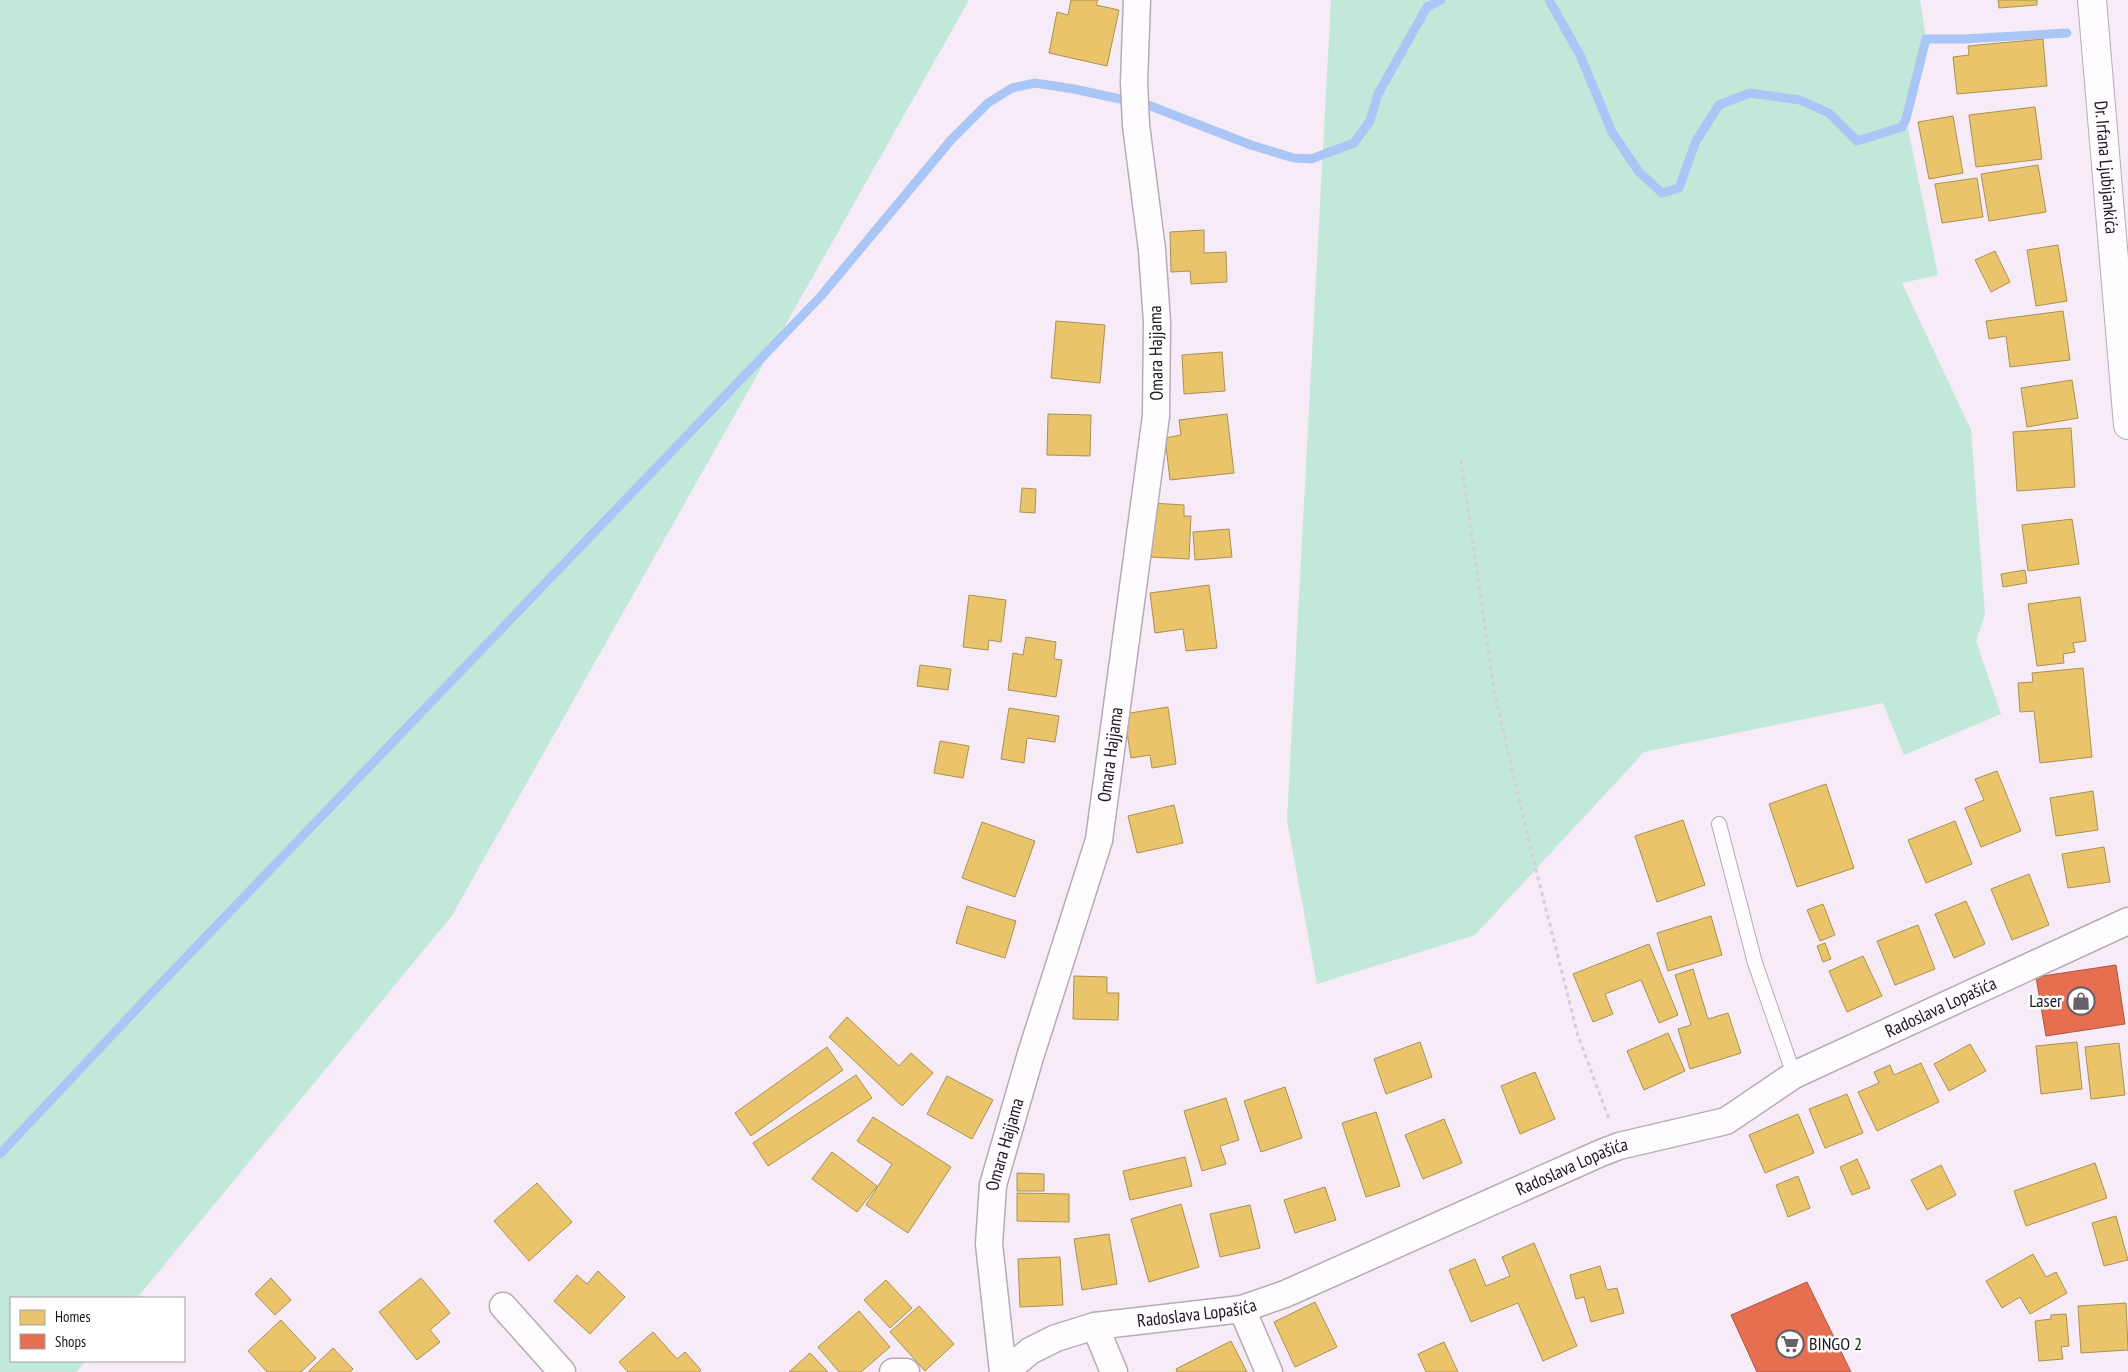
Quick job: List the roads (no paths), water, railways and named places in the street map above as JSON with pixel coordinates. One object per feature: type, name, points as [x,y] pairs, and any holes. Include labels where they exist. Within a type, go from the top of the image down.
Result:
[{"type":"main road","name":"Dr. Irfana Ljubijankića","points":[[2092,0],[2128,425]]},
{"type":"street","name":"Omara Hajjama","points":[[1004,1372],[989,1244],[992,1185],[1030,1057],[1099,840],[1156,416],[1157,322],[1152,250],[1136,124],[1134,82],[1137,0]]},
{"type":"street","name":"Radoslava Lopašića","points":[[1004,1372],[1030,1351],[1056,1338],[1096,1326],[1242,1309],[1285,1294],[1619,1146],[1726,1121],[1794,1076],[2128,920]]},
{"type":"street","points":[[503,1306],[562,1372]]},
{"type":"street","points":[[1242,1309],[1270,1372]]},
{"type":"street","points":[[1096,1326],[1114,1372]]},
{"type":"street","points":[[893,1372],[906,1372]]},
{"type":"lane","points":[[1719,824],[1756,962],[1794,1076]]},
{"type":"waterway","points":[[0,1154],[147,998],[821,296],[951,140],[988,103],[1012,88],[1035,83],[1074,89],[1148,105],[1251,145],[1294,158],[1311,159],[1354,143],[1370,121],[1378,94],[1427,7],[1441,0]]},
{"type":"waterway","points":[[1549,0],[1580,55],[1612,132],[1639,172],[1662,193],[1679,188],[1696,141],[1719,105],[1750,93],[1800,100],[1829,113],[1857,141],[1902,127],[1906,119],[1926,39],[1963,39],[2067,33]]},
{"type":"place","name":"Laser","points":[[2081,1001]]},
{"type":"place","name":"BINGO 2","points":[[1790,1344]]}]
